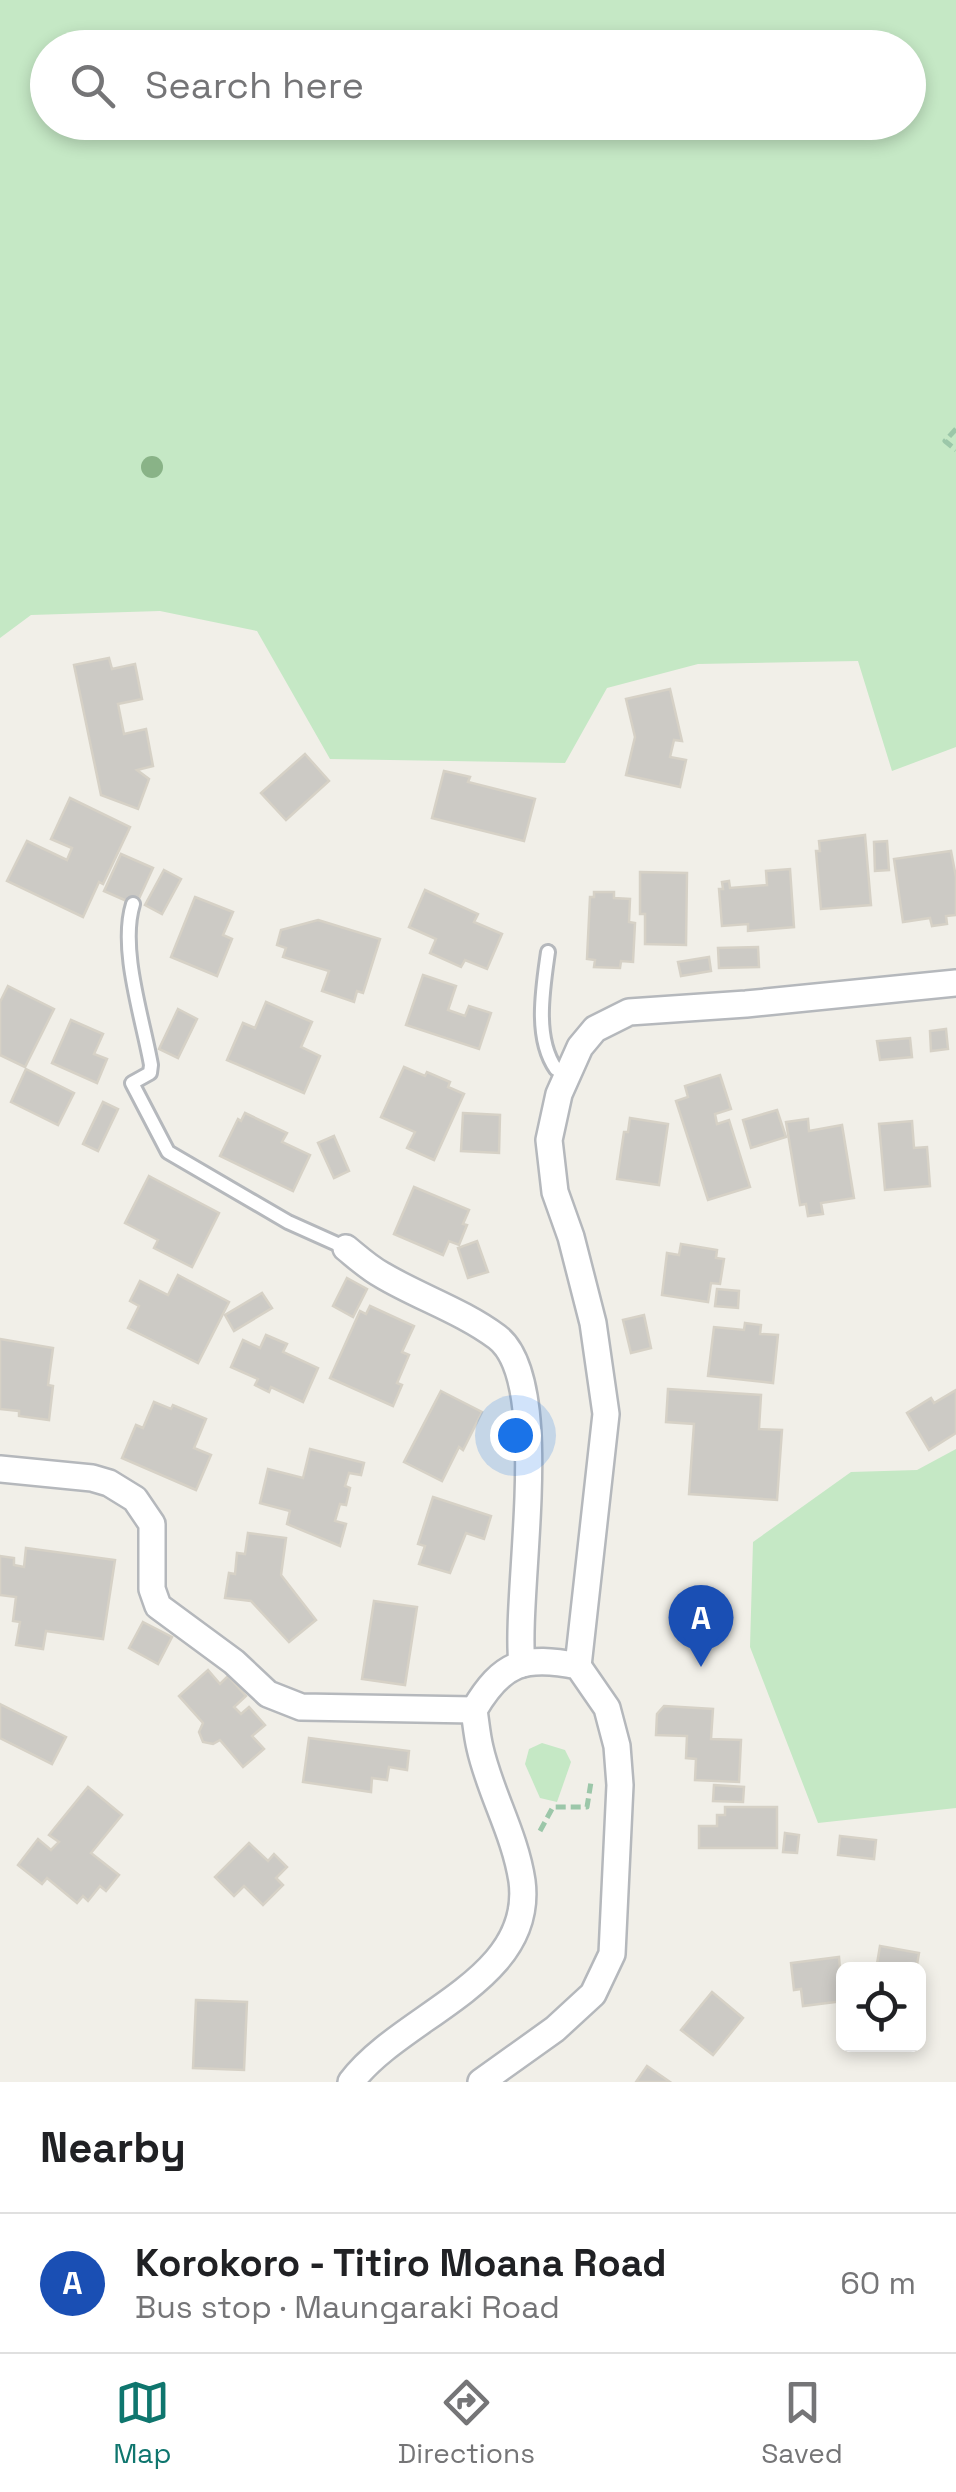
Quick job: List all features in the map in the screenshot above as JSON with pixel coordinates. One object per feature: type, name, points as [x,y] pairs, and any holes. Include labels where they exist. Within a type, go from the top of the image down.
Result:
[{"type":"street","points":[[482,2082],[566,2020],[594,1994],[612,1954],[615,1920],[620,1784],[617,1746],[607,1708],[578,1666],[606,1414],[593,1323],[550,1163],[553,1119],[568,1072],[594,1029],[629,1012],[956,983]]},
{"type":"street","points":[[346,1248],[379,1274],[498,1338],[516,1359],[524,1384],[526,1417],[528,1539],[522,1664]]},
{"type":"street","points":[[0,1468],[92,1478],[109,1483],[135,1500],[152,1524],[152,1590],[158,1606],[234,1662],[276,1700],[301,1707],[474,1710]]},
{"type":"street","points":[[351,2082],[397,2038],[479,1978],[507,1949],[518,1931],[522,1882],[480,1749],[474,1710],[498,1674],[522,1664],[548,1661],[578,1666]]},
{"type":"lane","points":[[133,904],[128,922],[130,949],[151,1066],[150,1073],[132,1083],[168,1152],[288,1222],[346,1248]]},
{"type":"lane","points":[[548,952],[542,997],[546,1055],[556,1069],[568,1072]]},
{"type":"path","points":[[956,429],[944,441],[956,450]]},
{"type":"path","points":[[542,1845],[539,1828],[553,1807],[587,1807],[589,1782],[620,1784]]},
{"type":"green space","points":[[0,0],[956,0],[956,747],[892,771],[858,661],[698,664],[607,688],[565,763],[330,759],[257,631],[160,611],[31,615],[0,638]]},
{"type":"green space","points":[[956,1449],[956,1808],[818,1823],[750,1647],[753,1542],[851,1472],[917,1470]]},
{"type":"green space","points":[[542,1743],[565,1750],[571,1762],[557,1802],[540,1798],[525,1764],[529,1749]]},
{"type":"building","points":[[109,658],[112,669],[135,664],[142,699],[118,704],[124,734],[146,729],[153,766],[137,770],[149,779],[138,809],[101,795],[74,665]]},
{"type":"building","points":[[670,689],[682,741],[674,740],[670,757],[686,760],[680,787],[626,775],[635,737],[626,699]]},
{"type":"building","points":[[305,754],[329,781],[286,820],[261,793]]},
{"type":"building","points":[[444,771],[470,777],[468,782],[535,799],[524,841],[432,818]]},
{"type":"building","points":[[70,798],[130,827],[83,917],[7,881],[27,841],[67,860],[72,848],[51,839]]},
{"type":"building","points":[[865,835],[871,905],[821,909],[816,851],[820,851],[819,841]]},
{"type":"building","points":[[887,841],[889,870],[875,871],[874,842]]},
{"type":"building","points":[[951,851],[956,915],[946,916],[947,924],[932,926],[930,918],[903,922],[894,859]]},
{"type":"building","points":[[121,854],[153,868],[136,905],[104,891]]},
{"type":"building","points":[[790,869],[794,927],[748,931],[748,924],[722,926],[722,882],[729,881],[730,888],[767,885],[766,871]]},
{"type":"building","points":[[164,870],[181,879],[162,914],[145,905]]},
{"type":"building","points":[[640,872],[687,873],[686,945],[645,944]]},
{"type":"building","points":[[425,890],[478,914],[474,922],[502,934],[487,969],[465,960],[461,967],[430,953],[436,939],[409,927]]},
{"type":"building","points":[[594,892],[614,892],[614,898],[630,899],[629,922],[635,923],[633,962],[621,961],[620,968],[594,967],[595,960],[587,959],[590,897],[594,897]]},
{"type":"building","points":[[195,897],[233,912],[223,935],[232,939],[217,976],[171,957]]},
{"type":"building","points":[[318,920],[380,939],[363,993],[357,991],[354,1002],[322,991],[329,971],[283,957],[286,948],[277,945],[281,930]]},
{"type":"building","points":[[758,947],[759,967],[719,968],[718,948]]},
{"type":"building","points":[[709,957],[711,971],[681,976],[678,962]]},
{"type":"building","points":[[423,975],[456,986],[448,1010],[465,1016],[469,1006],[491,1013],[479,1049],[406,1025]]},
{"type":"building","points":[[8,986],[54,1009],[25,1067],[0,1055],[0,1002]]},
{"type":"building","points":[[266,1002],[312,1022],[301,1047],[320,1056],[304,1093],[227,1060],[243,1023],[255,1028]]},
{"type":"building","points":[[178,1009],[197,1019],[178,1058],[159,1049]]},
{"type":"building","points":[[71,1020],[103,1034],[94,1054],[107,1059],[97,1083],[52,1063]]},
{"type":"building","points":[[946,1029],[948,1049],[931,1051],[930,1031]]},
{"type":"building","points":[[910,1038],[912,1057],[880,1060],[877,1041]]},
{"type":"building","points":[[404,1067],[450,1082],[448,1087],[464,1094],[434,1160],[407,1148],[415,1132],[381,1117]]},
{"type":"building","points":[[26,1069],[74,1093],[58,1125],[11,1102]]},
{"type":"building","points":[[720,1075],[731,1109],[715,1114],[717,1124],[729,1120],[750,1187],[708,1200],[676,1101],[688,1097],[685,1086]]},
{"type":"building","points":[[103,1102],[118,1109],[98,1151],[83,1144]]},
{"type":"building","points":[[777,1110],[786,1137],[751,1148],[743,1120]]},
{"type":"building","points":[[245,1113],[287,1133],[282,1142],[310,1155],[293,1191],[220,1156],[238,1119],[241,1121]]},
{"type":"building","points":[[463,1113],[500,1115],[499,1153],[461,1151]]},
{"type":"building","points":[[630,1118],[668,1124],[659,1185],[617,1179]]},
{"type":"building","points":[[808,1119],[809,1131],[842,1125],[854,1198],[821,1203],[823,1214],[808,1216],[806,1204],[800,1205],[786,1122]]},
{"type":"building","points":[[912,1121],[914,1148],[927,1147],[930,1186],[885,1190],[879,1124]]},
{"type":"building","points":[[334,1136],[349,1171],[334,1178],[318,1143]]},
{"type":"building","points":[[149,1176],[219,1213],[192,1267],[154,1248],[158,1240],[125,1223]]},
{"type":"building","points":[[414,1187],[469,1210],[459,1245],[449,1241],[443,1255],[394,1234]]},
{"type":"building","points":[[477,1241],[488,1272],[468,1278],[458,1248]]},
{"type":"building","points":[[681,1244],[717,1250],[716,1258],[724,1259],[720,1284],[711,1283],[708,1302],[662,1295],[667,1253],[679,1255]]},
{"type":"building","points":[[178,1275],[229,1302],[198,1363],[128,1328],[139,1306],[130,1301],[140,1281],[168,1295]]},
{"type":"building","points":[[347,1278],[367,1289],[353,1317],[333,1306]]},
{"type":"building","points":[[717,1289],[739,1291],[738,1308],[715,1306]]},
{"type":"building","points":[[262,1293],[272,1308],[234,1331],[225,1315]]},
{"type":"building","points":[[370,1306],[414,1326],[402,1352],[409,1355],[397,1383],[402,1385],[393,1406],[330,1378],[360,1311],[366,1314]]},
{"type":"building","points":[[644,1315],[651,1348],[631,1353],[623,1320]]},
{"type":"building","points":[[745,1323],[761,1325],[760,1334],[778,1335],[773,1383],[708,1376],[714,1327],[744,1330]]},
{"type":"building","points":[[266,1335],[287,1344],[283,1352],[318,1368],[303,1402],[271,1387],[269,1392],[255,1385],[258,1379],[231,1367],[243,1340],[260,1348]]},
{"type":"building","points":[[0,1339],[53,1348],[49,1420],[0,1409]]},
{"type":"building","points":[[668,1389],[761,1395],[759,1429],[782,1430],[777,1500],[689,1494],[694,1424],[666,1422]]},
{"type":"building","points":[[956,1390],[956,1433],[929,1450],[907,1413],[931,1398],[934,1403]]},
{"type":"building","points":[[441,1391],[482,1412],[442,1481],[404,1462]]},
{"type":"building","points":[[154,1402],[171,1409],[173,1405],[206,1419],[194,1448],[211,1455],[196,1490],[122,1458],[136,1425],[143,1428]]},
{"type":"building","points":[[310,1449],[364,1463],[361,1475],[349,1473],[345,1486],[350,1488],[346,1505],[340,1504],[335,1521],[346,1524],[340,1546],[287,1524],[290,1511],[260,1503],[268,1469],[303,1478]]},
{"type":"building","points":[[433,1497],[491,1516],[484,1539],[466,1533],[450,1573],[419,1564],[425,1546],[418,1544]]},
{"type":"building","points":[[248,1533],[286,1538],[281,1575],[316,1620],[289,1642],[251,1601],[225,1598],[229,1573],[235,1574],[237,1553],[245,1554]]},
{"type":"building","points":[[26,1548],[115,1560],[103,1639],[46,1631],[43,1649],[16,1645],[20,1622],[13,1621],[16,1597],[0,1595],[0,1556],[14,1558],[14,1565],[24,1567]]},
{"type":"building","points":[[374,1601],[417,1607],[405,1685],[362,1679]]},
{"type":"building","points":[[143,1622],[172,1637],[158,1664],[129,1648]]},
{"type":"building","points":[[208,1670],[220,1684],[228,1676],[246,1696],[234,1707],[241,1714],[249,1707],[265,1725],[252,1736],[264,1749],[243,1767],[220,1740],[213,1744],[203,1742],[199,1732],[203,1723],[179,1696]]},
{"type":"building","points":[[0,1704],[66,1737],[52,1764],[0,1738]]},
{"type":"building","points":[[664,1706],[713,1709],[711,1739],[741,1740],[739,1782],[695,1780],[696,1759],[686,1758],[687,1736],[656,1735],[657,1714]]},
{"type":"building","points":[[309,1738],[409,1751],[407,1770],[389,1767],[387,1780],[372,1778],[371,1792],[303,1782]]},
{"type":"building","points":[[714,1785],[744,1787],[743,1802],[713,1801]]},
{"type":"building","points":[[88,1787],[122,1815],[91,1853],[119,1875],[106,1891],[100,1886],[88,1901],[83,1896],[77,1903],[47,1878],[42,1884],[18,1865],[38,1839],[51,1850],[59,1842],[49,1835]]},
{"type":"building","points":[[725,1807],[777,1807],[777,1848],[699,1848],[699,1826],[717,1826],[717,1815],[725,1815]]},
{"type":"building","points":[[785,1833],[799,1835],[797,1853],[783,1852]]},
{"type":"building","points":[[840,1836],[876,1840],[874,1859],[838,1855]]},
{"type":"building","points":[[249,1843],[268,1861],[274,1854],[287,1867],[276,1878],[283,1885],[263,1905],[244,1886],[234,1896],[215,1877]]},
{"type":"building","points":[[880,1946],[919,1953],[917,1962],[877,1962]]},
{"type":"building","points":[[839,1957],[836,2002],[803,2006],[801,1989],[794,1990],[791,1963]]},
{"type":"building","points":[[712,1992],[743,2018],[713,2055],[681,2030]]},
{"type":"building","points":[[196,2000],[247,2002],[244,2070],[193,2068]]},
{"type":"building","points":[[647,2066],[670,2082],[636,2082]]},
{"type":"place","name":"Korokoro - Titiro Moana Road","points":[[701,1667]]}]
